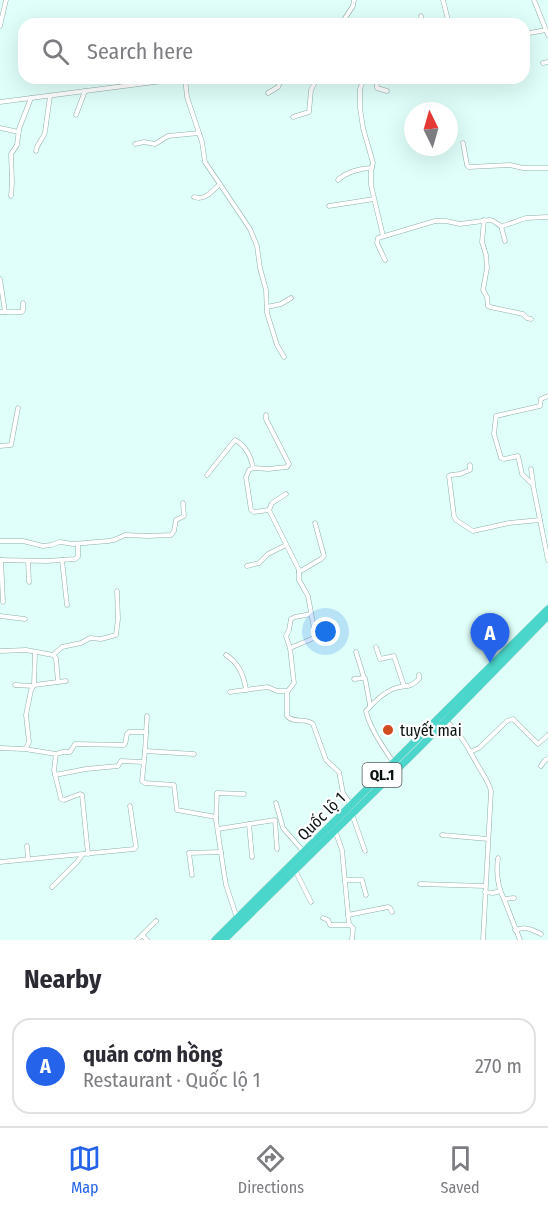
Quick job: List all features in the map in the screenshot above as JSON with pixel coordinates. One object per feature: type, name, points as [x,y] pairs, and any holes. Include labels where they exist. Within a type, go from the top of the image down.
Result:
[{"type":"highway","name":"Quốc lộ 1","points":[[224,940],[334,830],[394,763],[444,718],[548,609]]},
{"type":"highway","name":"Quốc lộ 1","points":[[215,940],[548,616]]},
{"type":"street","points":[[0,26],[6,0]]},
{"type":"street","points":[[345,18],[354,6],[354,0]]},
{"type":"street","points":[[443,0],[448,18]]},
{"type":"street","points":[[530,33],[547,33],[534,0]]},
{"type":"street","points":[[542,22],[548,21]]},
{"type":"street","points":[[0,102],[132,84]]},
{"type":"street","points":[[186,84],[187,97],[202,142],[205,162],[255,240],[277,345],[284,357]]},
{"type":"street","points":[[268,93],[279,84]]},
{"type":"street","points":[[293,117],[309,112],[311,90],[314,84]]},
{"type":"street","points":[[362,84],[359,92],[360,108],[373,163],[370,172],[371,185],[383,236]]},
{"type":"street","points":[[377,84],[380,90],[387,91]]},
{"type":"street","points":[[76,115],[85,91]]},
{"type":"street","points":[[36,151],[37,144],[44,137],[50,96]]},
{"type":"street","points":[[11,196],[11,155],[17,145],[31,98]]},
{"type":"street","points":[[0,128],[19,132]]},
{"type":"street","points":[[135,144],[144,142],[155,144],[168,136],[199,133]]},
{"type":"street","points":[[463,143],[469,167],[510,165],[523,168],[548,168]]},
{"type":"street","points":[[338,180],[340,177],[364,168],[372,168]]},
{"type":"street","points":[[194,197],[205,197],[220,184]]},
{"type":"street","points":[[329,206],[374,199]]},
{"type":"street","points":[[501,226],[525,218],[548,217]]},
{"type":"street","points":[[484,220],[482,245],[487,268],[483,290],[488,306],[531,319]]},
{"type":"street","points":[[385,260],[377,241],[378,238],[435,221],[460,224],[492,220],[501,226],[505,242]]},
{"type":"street","points":[[0,279],[2,312],[23,311],[22,303]]},
{"type":"street","points":[[270,307],[291,298]]},
{"type":"street","points":[[533,484],[522,474],[518,456],[501,458],[494,434],[495,417],[540,406],[541,399],[548,396]]},
{"type":"street","points":[[0,446],[11,445],[18,408]]},
{"type":"street","points":[[266,415],[290,464],[287,467],[249,470],[246,477],[250,510],[252,512],[269,510]]},
{"type":"street","points":[[207,475],[235,440],[246,449],[253,468]]},
{"type":"street","points":[[470,465],[470,470],[449,476],[456,520],[474,531],[509,523],[540,520]]},
{"type":"street","points":[[531,469],[548,560]]},
{"type":"street","points":[[286,494],[272,503],[269,510],[308,596],[315,634],[315,637],[290,648]]},
{"type":"street","points":[[0,541],[43,546],[60,542],[78,544],[114,540],[129,534],[148,536],[172,534],[176,520],[184,516],[183,503]]},
{"type":"street","points":[[299,572],[324,556],[315,523]]},
{"type":"street","points":[[3,602],[0,560],[77,559],[78,544]]},
{"type":"street","points":[[247,566],[259,562],[268,554],[286,545]]},
{"type":"street","points":[[62,560],[67,605]]},
{"type":"street","points":[[28,561],[29,582]]},
{"type":"street","points":[[53,655],[62,646],[81,643],[90,638],[101,639],[117,634],[117,591]]},
{"type":"street","points":[[311,614],[291,619],[286,636],[290,648],[294,684],[288,691],[287,717],[310,721],[313,724],[326,760],[339,772],[344,793],[365,851]]},
{"type":"street","points":[[0,616],[25,619]]},
{"type":"street","points":[[376,647],[380,658],[394,656],[404,686]]},
{"type":"street","points":[[0,651],[26,650],[53,655],[56,658],[58,682]]},
{"type":"street","points":[[25,749],[29,740],[26,715],[34,685],[35,652]]},
{"type":"street","points":[[356,652],[367,682],[370,706]]},
{"type":"street","points":[[226,656],[233,659],[240,669],[246,690]]},
{"type":"street","points":[[394,763],[383,747],[366,711],[391,690],[412,685],[418,680],[419,675]]},
{"type":"street","points":[[354,679],[364,678]]},
{"type":"street","points":[[15,685],[66,681]]},
{"type":"street","points":[[230,692],[268,687],[277,691],[288,691]]},
{"type":"street","points":[[147,716],[143,782],[173,785],[175,786],[177,809],[216,817]]},
{"type":"street","points":[[444,718],[459,733],[491,791],[485,886],[489,892],[483,940]]},
{"type":"street","points":[[470,752],[479,748],[511,718],[538,744],[548,735]]},
{"type":"street","points":[[0,747],[56,754],[70,752],[75,744],[122,745],[126,743],[129,732],[146,732]]},
{"type":"street","points":[[145,751],[194,754]]},
{"type":"street","points":[[56,754],[54,768],[61,798],[67,799],[80,794],[83,797],[88,854]]},
{"type":"street","points":[[541,766],[548,759]]},
{"type":"street","points":[[56,775],[118,766],[122,761],[143,762]]},
{"type":"street","points":[[237,918],[226,885],[216,817],[217,793],[244,794]]},
{"type":"street","points":[[276,803],[283,828],[304,852]]},
{"type":"street","points":[[0,862],[135,848],[130,806]]},
{"type":"street","points":[[218,829],[275,820],[278,849]]},
{"type":"street","points":[[249,824],[252,856]]},
{"type":"street","points":[[334,830],[342,850],[348,915],[353,928],[352,940]]},
{"type":"street","points":[[442,835],[488,839]]},
{"type":"street","points":[[27,846],[28,858]]},
{"type":"street","points":[[192,875],[189,853],[221,852]]},
{"type":"street","points":[[52,887],[82,854]]},
{"type":"street","points":[[498,858],[497,876],[500,891],[520,940]]},
{"type":"street","points":[[295,869],[311,902]]},
{"type":"street","points":[[345,880],[362,880],[366,895]]},
{"type":"street","points":[[420,884],[485,886]]},
{"type":"street","points":[[489,892],[500,891]]},
{"type":"street","points":[[504,899],[514,898]]},
{"type":"street","points":[[348,915],[388,907],[392,912]]},
{"type":"street","points":[[323,918],[328,920],[330,925],[350,925]]},
{"type":"street","points":[[137,940],[156,921]]},
{"type":"street","points":[[515,930],[525,927],[541,934]]},
{"type":"street","points":[[142,935],[147,940]]},
{"type":"place","name":"quán cơm hồng","points":[[490,663]]},
{"type":"place","name":"tuyết mai","points":[[388,730]]}]
